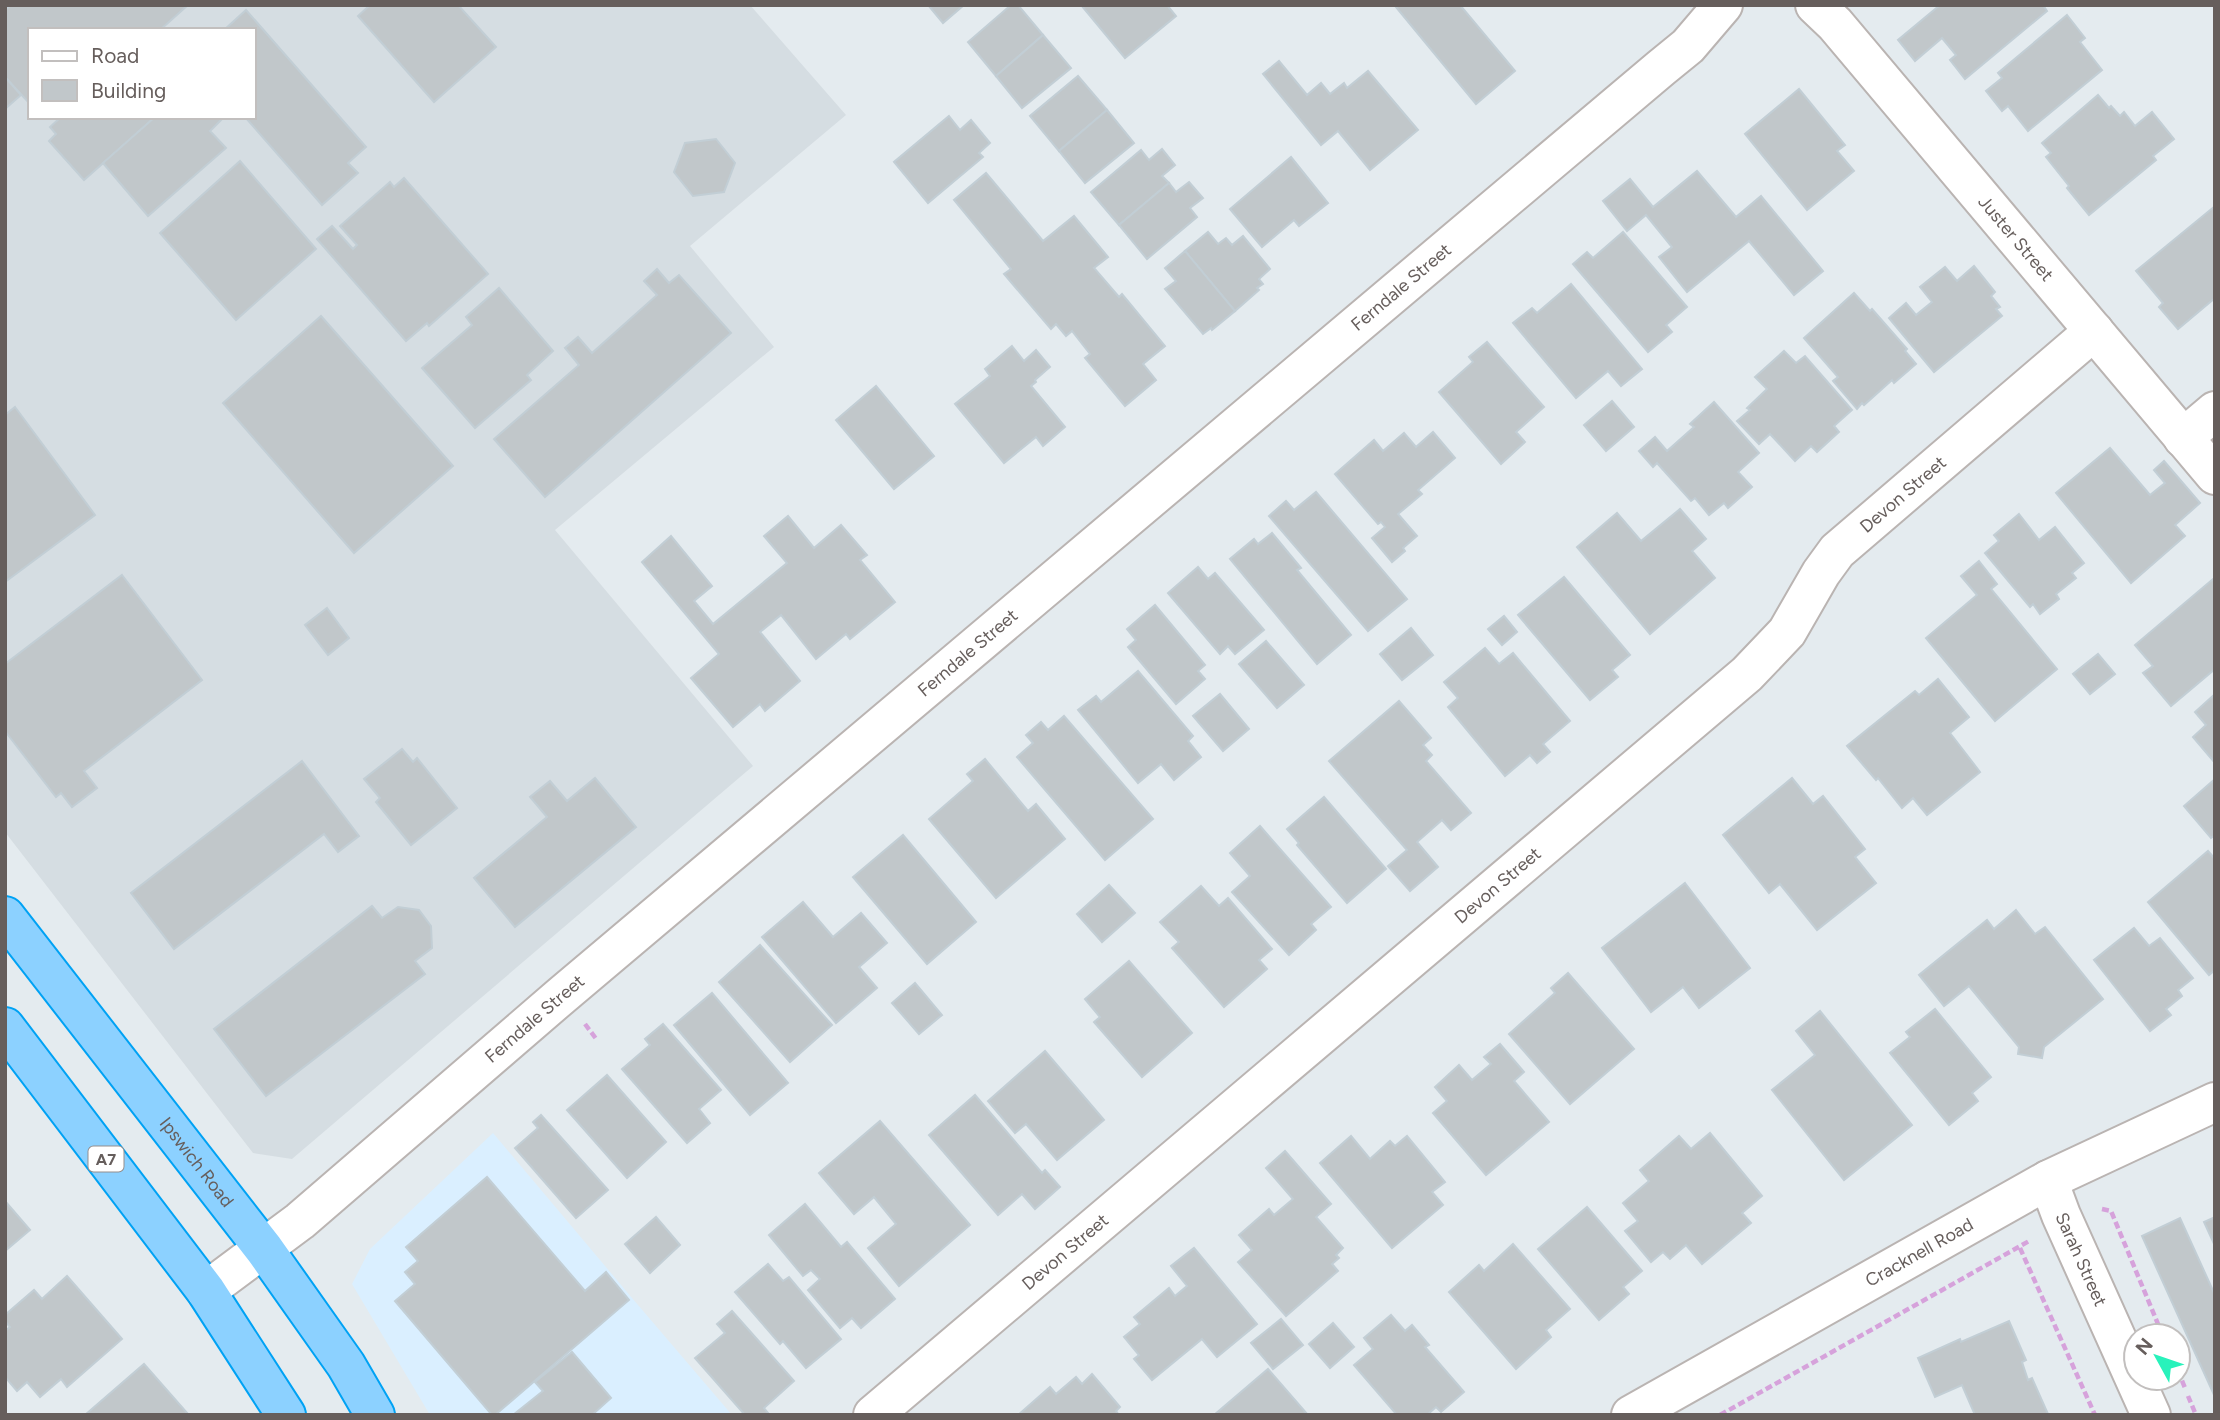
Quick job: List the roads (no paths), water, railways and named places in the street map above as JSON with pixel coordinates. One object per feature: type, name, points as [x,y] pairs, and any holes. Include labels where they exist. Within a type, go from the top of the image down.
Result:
[{"type":"highway","name":"Ipswich Road","points":[[5,916],[264,1249],[346,1365],[375,1415]]},
{"type":"highway","name":"A7","points":[[5,1027],[206,1291],[286,1415]]},
{"type":"street","name":"Ferndale Street","points":[[206,1291],[300,1221],[561,996],[1688,46],[1723,5]]},
{"type":"street","name":"Juster Street","points":[[1815,5],[1835,24],[2215,475]]},
{"type":"street","name":"Devon Street","points":[[873,1415],[1747,674],[1787,632],[1821,573],[1838,551],[2094,331]]},
{"type":"street","points":[[2183,438],[2215,411]]},
{"type":"street","name":"Cracknell Road","points":[[1631,1415],[2048,1180],[2215,1102]]},
{"type":"street","name":"Sarah Street","points":[[2048,1180],[2061,1215],[2151,1415]]}]
